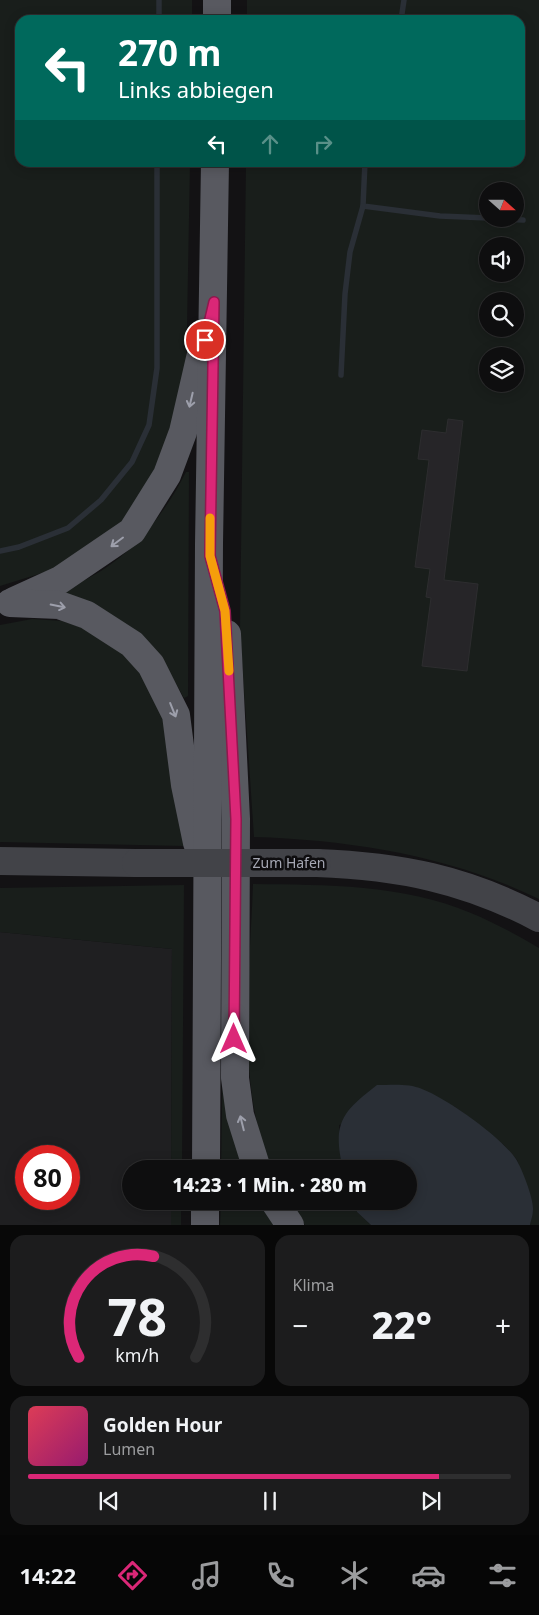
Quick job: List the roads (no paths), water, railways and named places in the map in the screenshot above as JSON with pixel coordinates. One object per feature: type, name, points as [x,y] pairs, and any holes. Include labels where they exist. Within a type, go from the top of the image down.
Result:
[{"type":"highway","points":[[217,0],[217,15]]},
{"type":"highway","points":[[206,1160],[215,167]]},
{"type":"highway","points":[[5,605],[60,580],[132,530],[167,475],[183,432],[214,302]]},
{"type":"highway","points":[[210,556],[225,611],[236,819],[235,1078],[240,1114],[254,1160]]},
{"type":"highway","points":[[5,605],[59,605],[86,615],[132,644],[151,665],[176,716],[185,785],[209,903]]},
{"type":"highway","points":[[205,1210],[205,1225]]},
{"type":"highway","points":[[280,1210],[290,1225]]},
{"type":"main road","name":"Zum Hafen","points":[[0,861],[370,865],[418,873],[459,884],[514,905],[539,918]]},
{"type":"waterway","points":[[159,0],[159,15]]},
{"type":"waterway","points":[[402,15],[404,0]]},
{"type":"waterway","points":[[0,551],[19,547],[68,528],[101,500],[132,462],[149,425],[157,368],[157,167]]},
{"type":"waterway","points":[[365,167],[363,206],[440,216],[479,218]]},
{"type":"waterway","points":[[341,375],[345,294],[350,252],[363,206]]}]
